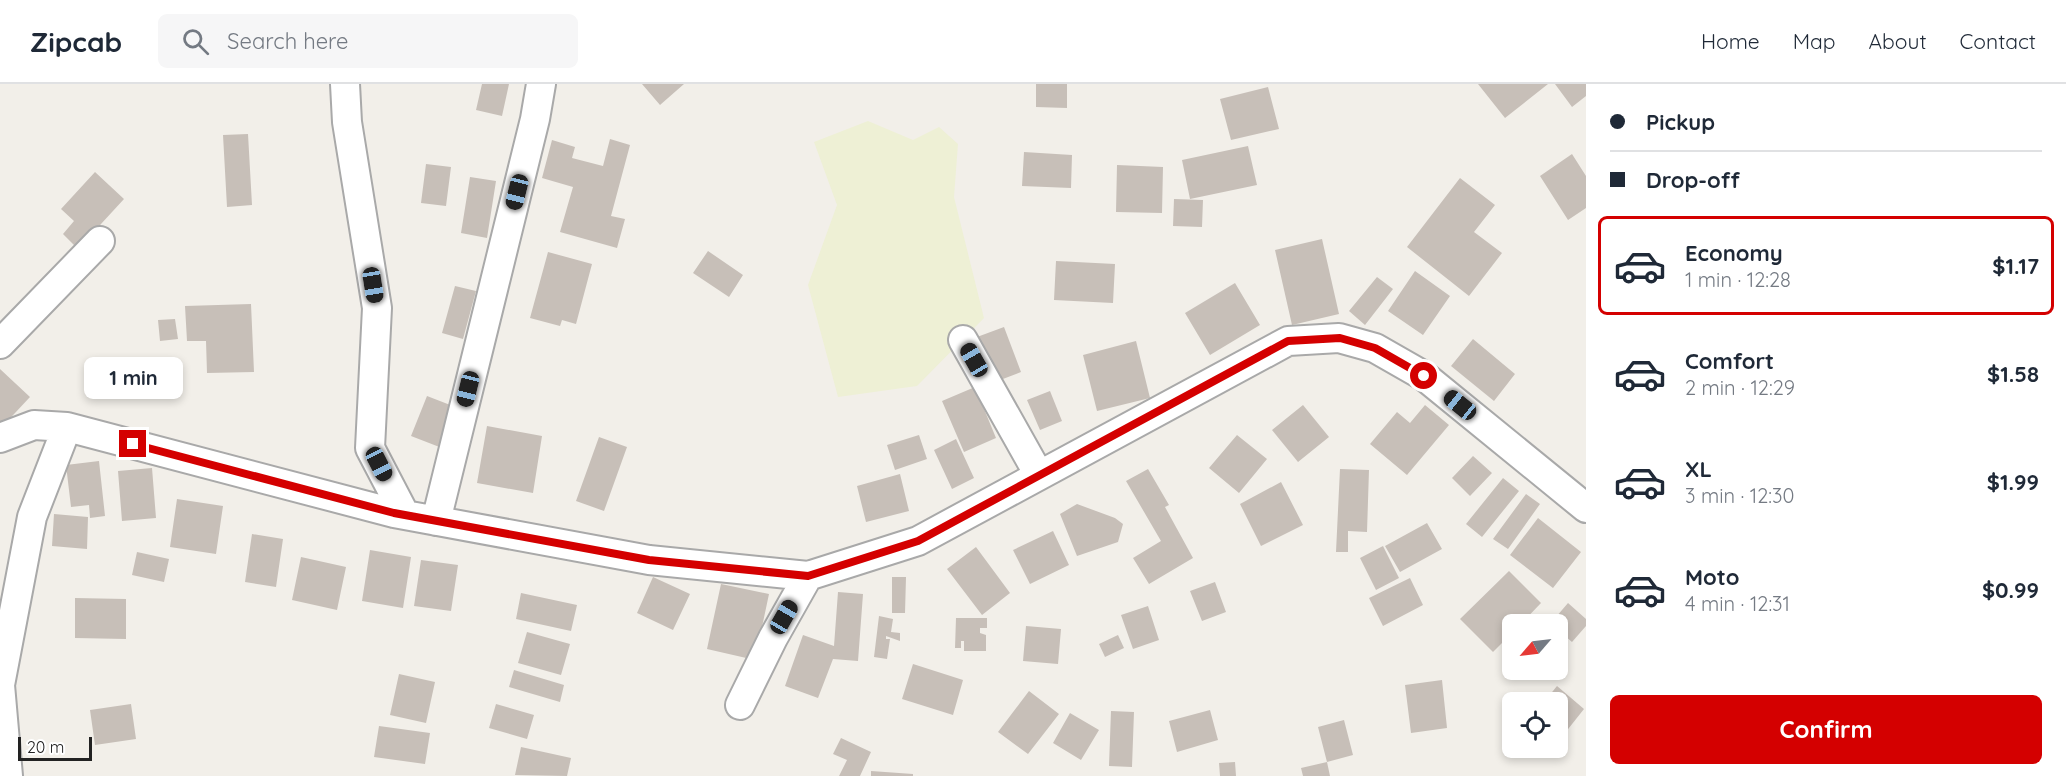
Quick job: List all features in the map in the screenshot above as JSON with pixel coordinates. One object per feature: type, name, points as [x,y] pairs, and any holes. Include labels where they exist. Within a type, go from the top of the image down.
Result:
[{"type":"street","points":[[345,84],[347,122],[377,308],[370,448],[405,515]]},
{"type":"street","points":[[436,520],[535,118],[541,84]]},
{"type":"street","points":[[0,344],[100,241]]},
{"type":"street","points":[[0,438],[34,425],[67,427],[405,515],[649,560],[808,576],[918,541],[1288,341],[1340,338],[1375,348],[1424,376],[1586,508]]},
{"type":"street","points":[[963,340],[1039,475]]},
{"type":"street","points":[[8,776],[0,684],[32,517],[67,427]]},
{"type":"street","points":[[740,705],[773,638],[808,576]]},
{"type":"green space","points":[[868,121],[913,140],[939,127],[958,144],[954,197],[984,318],[917,386],[838,397],[808,285],[837,205],[814,142]]},
{"type":"building","points":[[482,84],[509,84],[502,116],[476,110]]},
{"type":"building","points":[[642,84],[684,84],[660,105]]},
{"type":"building","points":[[1036,84],[1067,84],[1067,108],[1036,107]]},
{"type":"building","points":[[1478,84],[1548,84],[1505,118]]},
{"type":"building","points":[[1555,84],[1586,84],[1586,96],[1572,107]]},
{"type":"building","points":[[1268,87],[1279,129],[1231,140],[1220,99]]},
{"type":"building","points":[[248,134],[252,205],[227,207],[223,135]]},
{"type":"building","points":[[610,139],[630,145],[611,216],[625,219],[617,248],[560,232],[573,187],[542,178],[552,140],[575,147],[572,158],[603,166]]},
{"type":"building","points":[[1248,146],[1257,185],[1190,199],[1182,160]]},
{"type":"building","points":[[1024,152],[1072,155],[1071,188],[1022,186]]},
{"type":"building","points":[[1572,154],[1586,176],[1586,208],[1568,220],[1540,176]]},
{"type":"building","points":[[426,164],[451,167],[446,206],[421,203]]},
{"type":"building","points":[[1117,165],[1163,167],[1162,213],[1116,212]]},
{"type":"building","points":[[95,172],[124,199],[78,249],[63,234],[74,221],[61,209]]},
{"type":"building","points":[[470,177],[496,181],[487,238],[461,233]]},
{"type":"building","points":[[1460,178],[1495,205],[1474,232],[1502,253],[1469,296],[1407,247]]},
{"type":"building","points":[[1174,199],[1203,200],[1202,227],[1173,226]]},
{"type":"building","points":[[1322,239],[1339,314],[1292,325],[1275,250]]},
{"type":"building","points":[[708,251],[743,275],[729,297],[693,273]]},
{"type":"building","points":[[548,252],[592,264],[576,324],[562,320],[560,326],[530,318]]},
{"type":"building","points":[[1056,261],[1115,264],[1113,303],[1054,300]]},
{"type":"building","points":[[1415,271],[1450,296],[1423,335],[1388,311]]},
{"type":"building","points":[[1377,277],[1393,289],[1365,325],[1349,311]]},
{"type":"building","points":[[1235,283],[1260,325],[1210,355],[1185,313]]},
{"type":"building","points":[[455,286],[476,291],[463,339],[442,333]]},
{"type":"building","points":[[251,304],[254,372],[207,373],[206,341],[187,341],[185,306]]},
{"type":"building","points":[[175,319],[178,339],[160,341],[158,320]]},
{"type":"building","points":[[1004,327],[1021,372],[995,382],[977,337]]},
{"type":"building","points":[[1473,339],[1515,374],[1494,401],[1451,366]]},
{"type":"building","points":[[1136,341],[1150,398],[1097,411],[1083,355]]},
{"type":"building","points":[[0,369],[30,397],[0,429]]},
{"type":"building","points":[[975,387],[996,438],[964,452],[942,401]]},
{"type":"building","points":[[1050,391],[1062,421],[1040,430],[1027,400]]},
{"type":"building","points":[[427,396],[458,408],[442,448],[411,436]]},
{"type":"building","points":[[1303,405],[1329,437],[1298,462],[1272,430]]},
{"type":"building","points":[[1425,405],[1449,425],[1407,475],[1370,444],[1397,412],[1410,423]]},
{"type":"building","points":[[487,426],[542,436],[533,493],[477,483]]},
{"type":"building","points":[[919,435],[927,459],[895,470],[887,445]]},
{"type":"building","points":[[1237,435],[1267,459],[1239,493],[1209,468]]},
{"type":"building","points":[[599,437],[627,447],[604,511],[576,501]]},
{"type":"building","points":[[956,439],[974,478],[952,489],[934,450]]},
{"type":"building","points":[[1473,456],[1492,473],[1470,496],[1452,478]]},
{"type":"building","points":[[99,461],[105,516],[90,518],[89,505],[71,507],[66,465]]},
{"type":"building","points":[[152,468],[156,518],[122,521],[118,471]]},
{"type":"building","points":[[1148,469],[1169,505],[1165,507],[1193,558],[1149,584],[1133,558],[1161,541],[1126,481]]},
{"type":"building","points":[[1340,469],[1369,470],[1367,532],[1348,531],[1348,552],[1336,552]]},
{"type":"building","points":[[900,474],[909,511],[866,522],[857,486]]},
{"type":"building","points":[[1503,478],[1519,491],[1482,537],[1466,524]]},
{"type":"building","points":[[1281,482],[1303,525],[1261,546],[1240,504]]},
{"type":"building","points":[[1526,494],[1540,504],[1508,549],[1493,539]]},
{"type":"building","points":[[177,499],[223,506],[216,554],[170,547]]},
{"type":"building","points":[[1077,504],[1115,518],[1123,524],[1118,542],[1077,556],[1060,514]]},
{"type":"building","points":[[54,514],[88,517],[87,549],[52,546]]},
{"type":"building","points":[[1538,518],[1581,552],[1553,588],[1510,555]]},
{"type":"building","points":[[1427,523],[1442,549],[1400,572],[1385,546]]},
{"type":"building","points":[[1053,531],[1069,565],[1030,584],[1013,550]]},
{"type":"building","points":[[252,534],[283,539],[276,587],[245,582]]},
{"type":"building","points":[[1383,546],[1399,578],[1376,590],[1360,558]]},
{"type":"building","points":[[976,547],[1010,593],[982,615],[947,569]]},
{"type":"building","points":[[370,550],[411,557],[403,608],[362,601]]},
{"type":"building","points":[[137,552],[169,559],[164,582],[132,575]]},
{"type":"building","points":[[301,557],[346,567],[337,610],[292,600]]},
{"type":"building","points":[[421,560],[458,565],[451,611],[414,606]]},
{"type":"building","points":[[1509,571],[1541,603],[1531,614],[1502,614],[1502,643],[1493,652],[1460,619]]},
{"type":"building","points":[[653,577],[690,594],[673,630],[637,613]]},
{"type":"building","points":[[892,577],[906,577],[905,613],[892,613]]},
{"type":"building","points":[[1410,578],[1423,605],[1383,626],[1369,598]]},
{"type":"building","points":[[1215,582],[1226,612],[1202,621],[1190,591]]},
{"type":"building","points":[[721,584],[769,594],[755,660],[707,649]]},
{"type":"building","points":[[838,592],[863,594],[858,661],[833,659],[818,698],[785,686],[803,635],[834,646]]},
{"type":"building","points":[[521,593],[577,605],[571,631],[516,619]]},
{"type":"building","points":[[75,598],[126,599],[126,639],[75,638]]},
{"type":"building","points":[[1568,603],[1586,619],[1586,626],[1572,642],[1568,639],[1568,614],[1559,614]]},
{"type":"building","points":[[1148,606],[1159,640],[1133,649],[1121,615]]},
{"type":"building","points":[[879,616],[893,619],[891,632],[900,633],[900,641],[886,636],[886,639],[890,639],[887,659],[874,657]]},
{"type":"building","points":[[956,618],[987,618],[987,628],[980,628],[980,633],[986,635],[986,651],[964,651],[964,641],[961,641],[961,648],[955,648]]},
{"type":"building","points":[[1026,626],[1061,629],[1058,664],[1023,661]]},
{"type":"building","points":[[527,632],[570,644],[561,675],[518,663]]},
{"type":"building","points":[[1118,635],[1124,648],[1105,657],[1099,644]]},
{"type":"building","points":[[913,664],[963,680],[953,715],[902,699]]},
{"type":"building","points":[[514,670],[564,685],[560,702],[509,687]]},
{"type":"building","points":[[399,674],[435,682],[426,723],[390,715]]},
{"type":"building","points":[[1442,680],[1447,728],[1411,733],[1405,685]]},
{"type":"building","points":[[1557,686],[1564,692],[1552,692]]},
{"type":"building","points":[[1029,691],[1059,714],[1028,754],[998,732]]},
{"type":"building","points":[[1568,695],[1584,709],[1568,729]]},
{"type":"building","points":[[131,704],[136,739],[95,745],[90,710]]},
{"type":"building","points":[[496,704],[534,715],[527,739],[489,728]]},
{"type":"building","points":[[1210,710],[1218,740],[1177,752],[1169,721]]},
{"type":"building","points":[[1111,711],[1134,712],[1132,767],[1109,766]]},
{"type":"building","points":[[1070,713],[1099,730],[1081,760],[1053,743]]},
{"type":"building","points":[[1344,720],[1353,755],[1327,762],[1318,727]]},
{"type":"building","points":[[379,726],[430,733],[425,764],[374,757]]},
{"type":"building","points":[[841,738],[871,752],[860,776],[839,776],[847,760],[833,754]]},
{"type":"building","points":[[521,747],[571,758],[567,776],[515,775]]},
{"type":"building","points":[[1235,762],[1236,776],[1220,776],[1219,763]]},
{"type":"building","points":[[1327,762],[1330,776],[1303,776],[1301,768]]},
{"type":"building","points":[[871,771],[913,774],[913,776],[871,776]]},
{"type":"route","points":[[133,444],[394,513],[649,560],[808,576],[918,541],[1288,341],[1340,338],[1375,348],[1424,376]]}]
